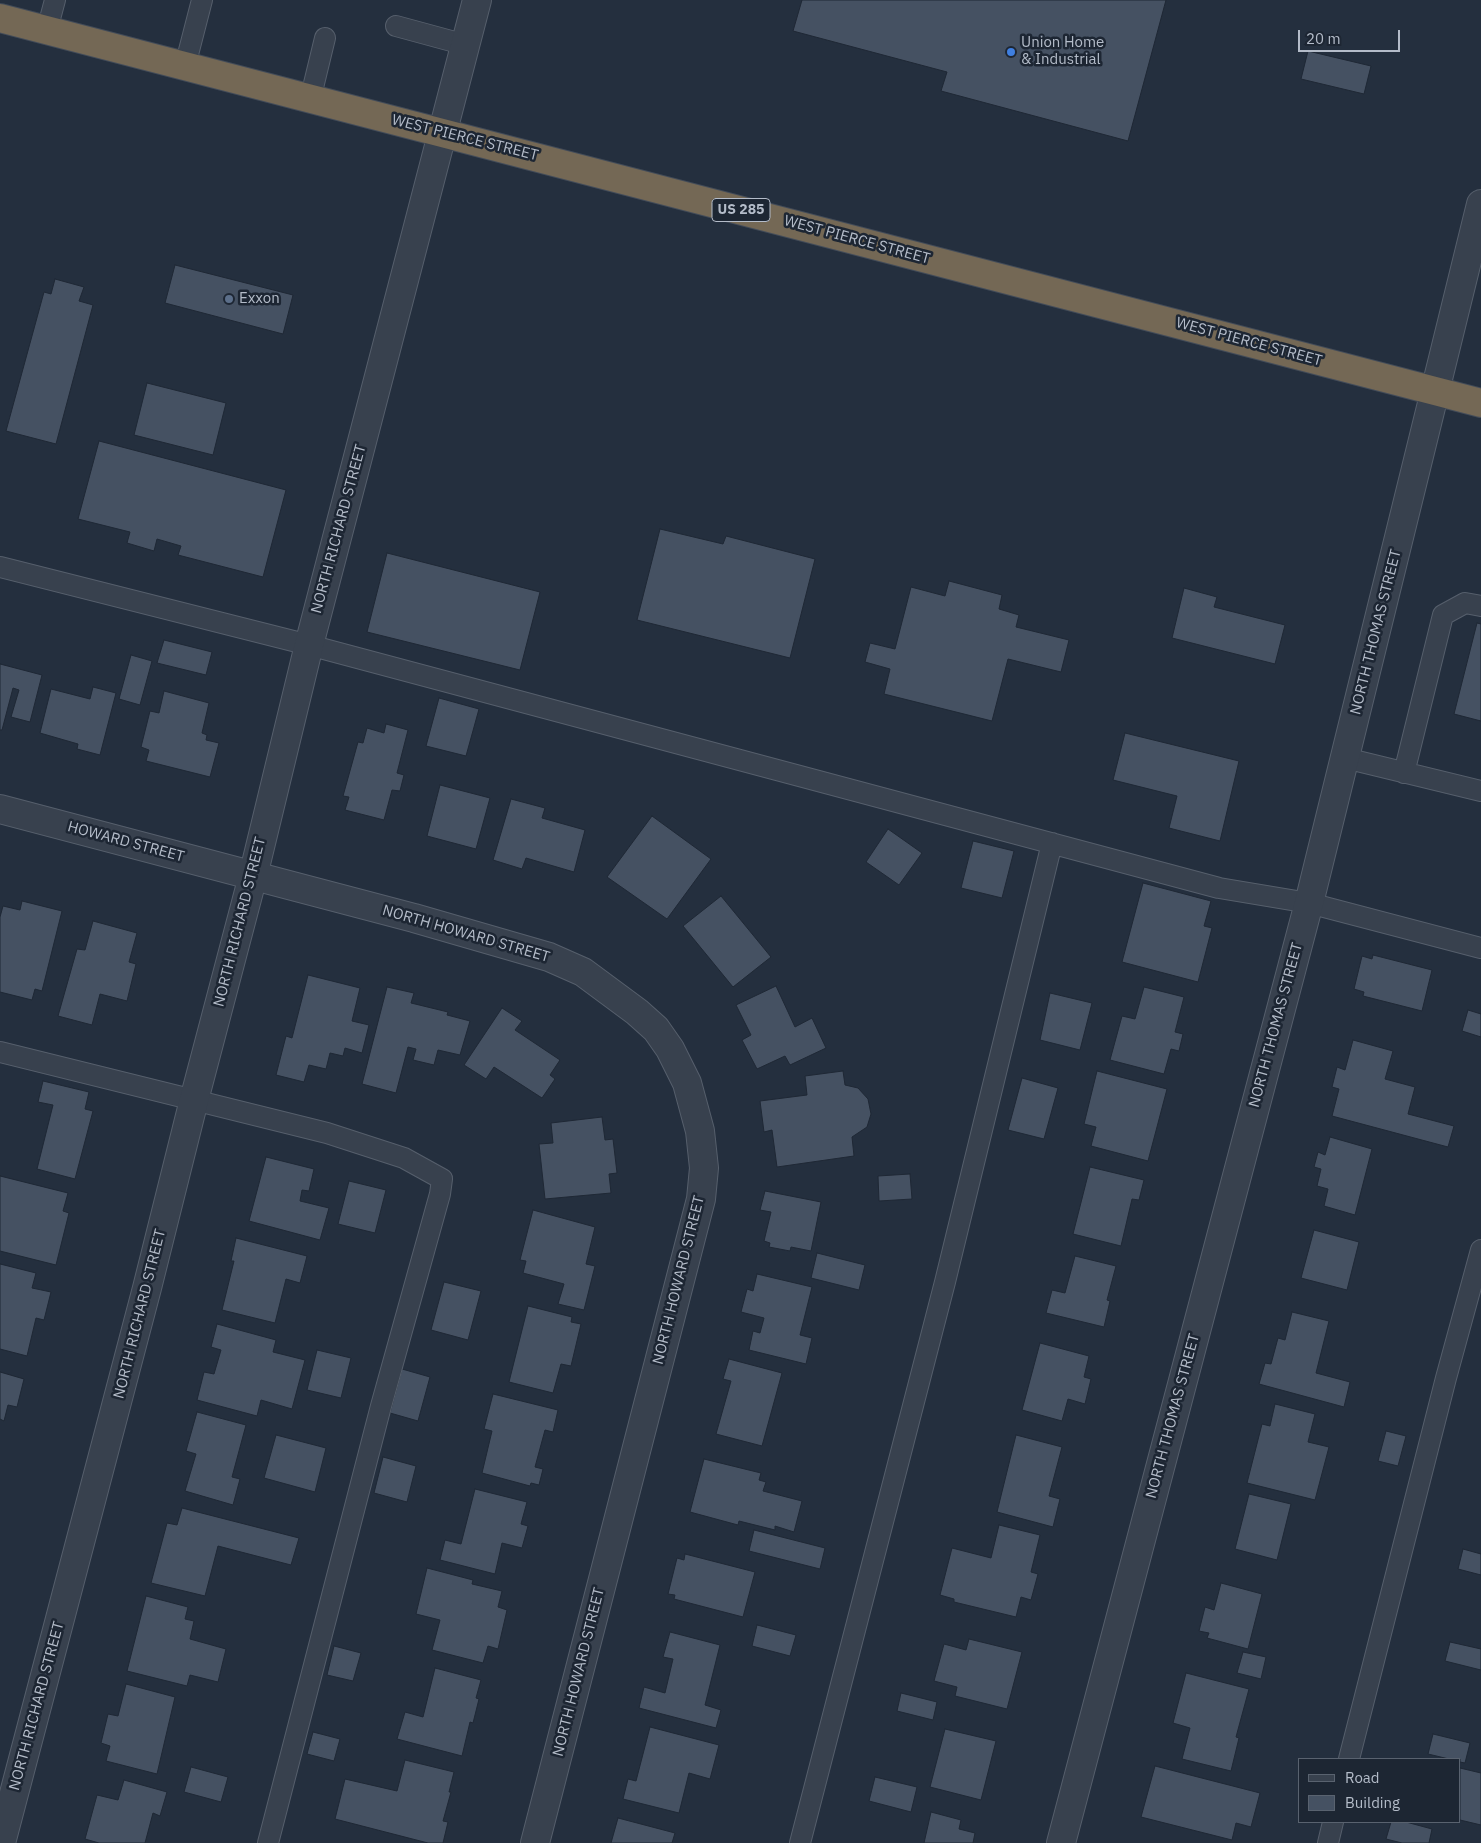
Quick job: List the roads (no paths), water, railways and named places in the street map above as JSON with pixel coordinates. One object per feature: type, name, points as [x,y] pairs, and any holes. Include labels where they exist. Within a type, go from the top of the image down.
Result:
[{"type":"highway","name":"WEST PIERCE STREET","points":[[0,18],[1481,403]]},
{"type":"street","name":"NORTH RICHARD STREET","points":[[1,1843],[253,876],[308,644],[477,0]]},
{"type":"street","name":"NORTH THOMAS STREET","points":[[1061,1843],[1309,903],[1481,204]]},
{"type":"street","name":"HOWARD STREET","points":[[0,809],[253,876]]},
{"type":"street","name":"NORTH HOWARD STREET","points":[[253,876],[487,938],[549,957],[582,972],[637,1012],[656,1029],[670,1049],[687,1083],[700,1131],[704,1168],[701,1199],[535,1843]]},
{"type":"lane","points":[[48,30],[55,0]]},
{"type":"lane","points":[[185,66],[202,0]]},
{"type":"lane","points":[[396,26],[466,45]]},
{"type":"lane","points":[[310,100],[325,38]]},
{"type":"lane","points":[[0,567],[308,644],[1219,888],[1309,903],[1481,948]]},
{"type":"lane","points":[[1404,773],[1443,615],[1465,603],[1481,606]]},
{"type":"lane","points":[[1345,758],[1481,791]]},
{"type":"lane","points":[[800,1843],[945,1282],[1052,843]]},
{"type":"lane","points":[[0,1052],[327,1133],[404,1158],[442,1179],[440,1194],[381,1406],[268,1843]]},
{"type":"lane","points":[[1349,1758],[1481,1250]]},
{"type":"lane","points":[[1328,1843],[1333,1823]]},
{"type":"place","name":"Union Home & Industrial","points":[[1011,52]]},
{"type":"place","name":"Exxon","points":[[229,299]]}]
